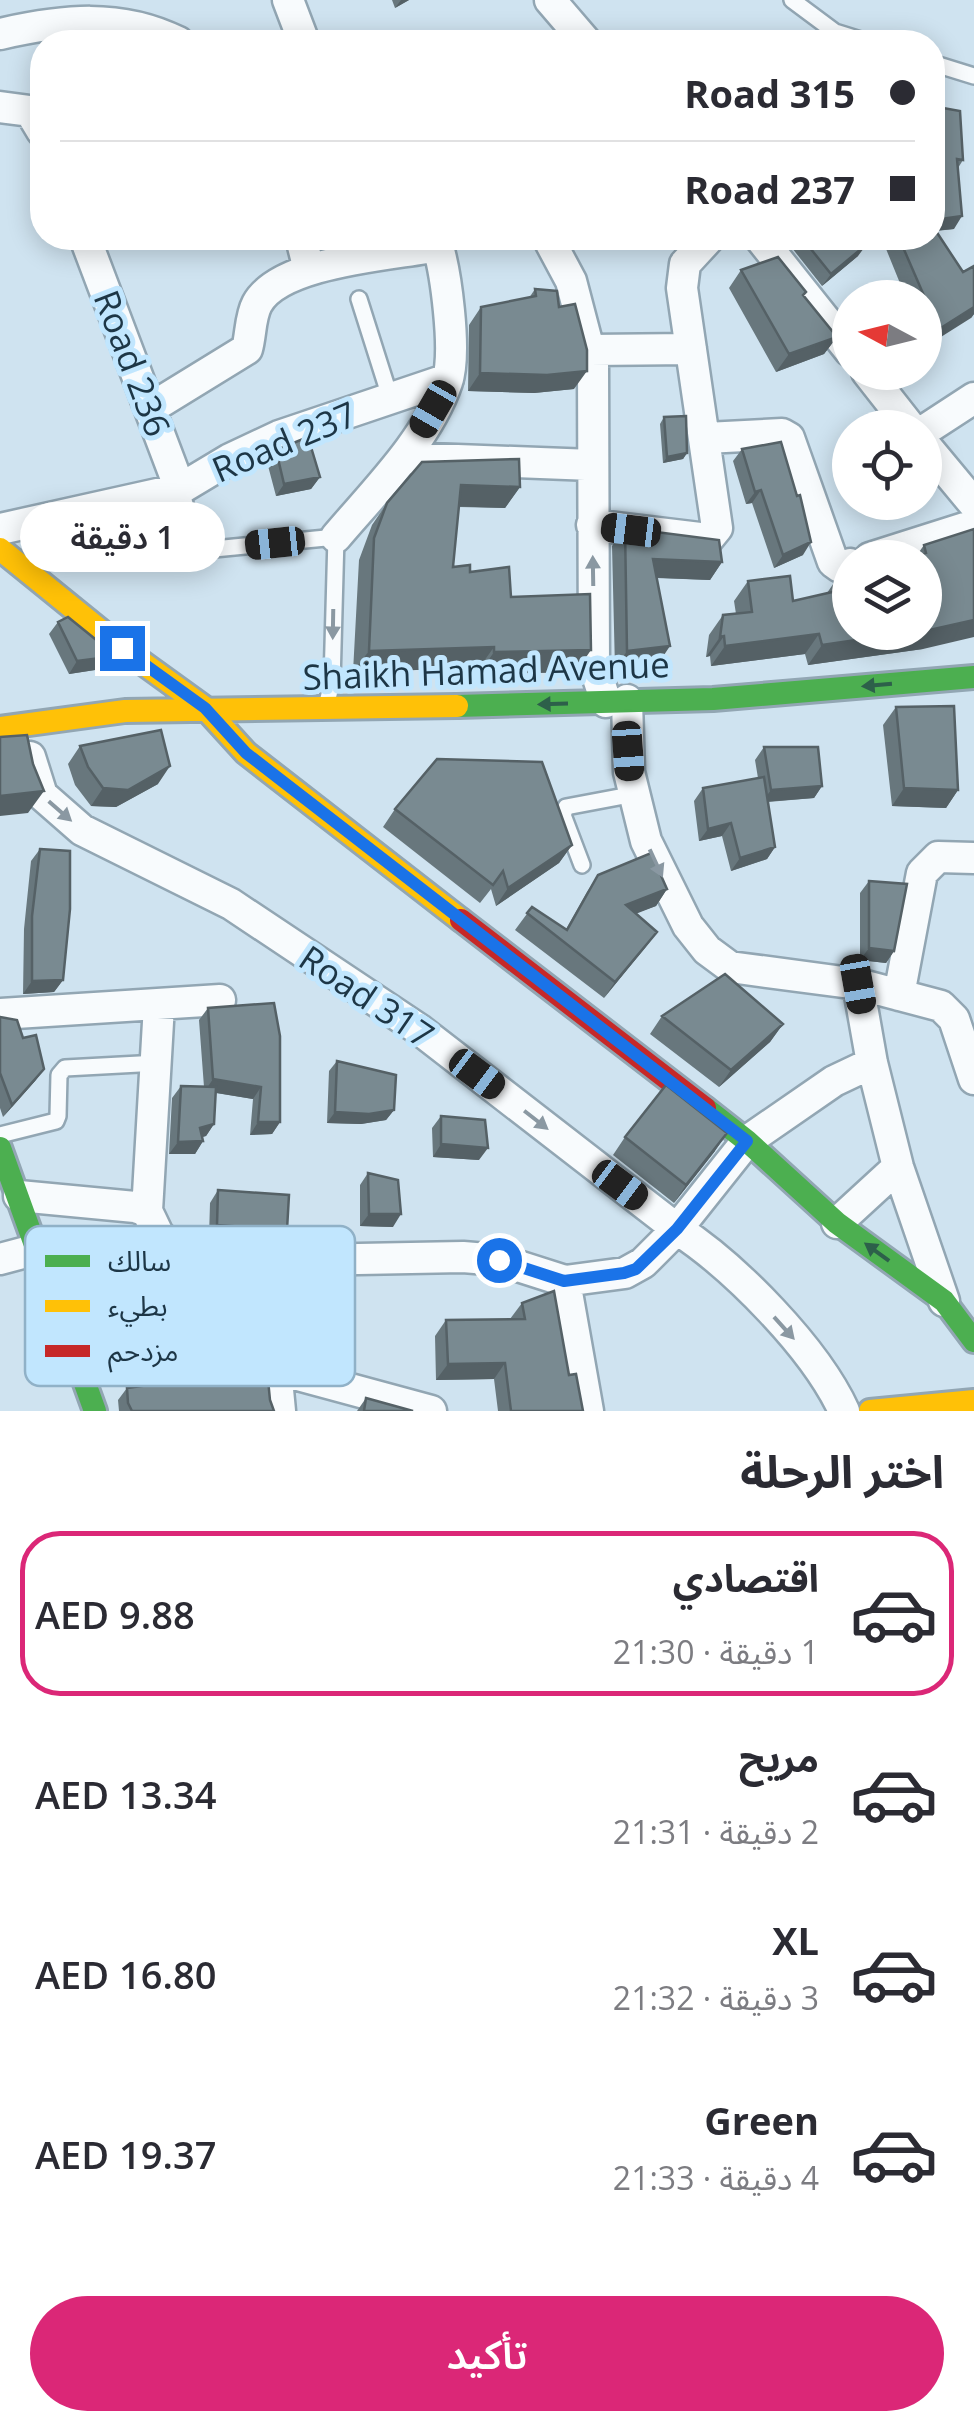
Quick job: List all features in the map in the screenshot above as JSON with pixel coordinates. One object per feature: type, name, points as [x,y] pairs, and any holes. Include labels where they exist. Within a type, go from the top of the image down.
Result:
[{"type":"street","points":[[288,0],[299,30]]},
{"type":"street","points":[[550,0],[576,30]]},
{"type":"street","points":[[0,34],[108,20],[147,30]]},
{"type":"street","points":[[0,107],[30,112]]},
{"type":"street","name":"Road 236","points":[[90,250],[180,489]]},
{"type":"street","points":[[304,250],[309,270]]},
{"type":"street","points":[[152,408],[247,349],[255,306],[268,289],[309,270],[400,250]]},
{"type":"street","points":[[336,537],[405,458],[448,379],[450,304],[439,250]]},
{"type":"street","points":[[554,250],[570,281],[590,350],[594,381],[594,666],[616,701],[646,841],[657,866],[688,926],[707,950],[730,967],[858,984],[941,1006],[948,1011],[974,1079]]},
{"type":"street","points":[[592,525],[708,539],[718,528],[682,288],[685,264],[698,250]]},
{"type":"street","points":[[770,250],[832,328]]},
{"type":"street","points":[[590,350],[691,349]]},
{"type":"street","name":"Road 237","points":[[0,529],[180,489],[279,436],[448,379]]},
{"type":"street","points":[[881,390],[897,410]]},
{"type":"street","points":[[942,419],[974,398]]},
{"type":"street","points":[[706,438],[782,434],[790,438],[832,559]]},
{"type":"street","points":[[405,458],[592,465]]},
{"type":"street","points":[[942,465],[974,504]]},
{"type":"street","points":[[927,540],[974,525]]},
{"type":"street","points":[[0,549],[122,648],[205,708],[246,753],[747,1141],[837,1223],[944,1301],[974,1341]]},
{"type":"street","points":[[122,648],[131,661],[133,678],[126,711]]},
{"type":"street","name":"Shaikh Hamad Avenue","points":[[14,726],[126,711],[324,710],[713,699],[974,677]]},
{"type":"street","name":"Road 317","points":[[14,726],[42,795],[82,830],[231,904],[420,1030],[677,1229],[713,1252],[743,1280],[824,1374],[844,1411]]},
{"type":"street","points":[[899,995],[922,873],[938,857],[974,858]]},
{"type":"street","points":[[858,984],[872,1063],[898,1167],[944,1301]]},
{"type":"street","points":[[0,1014],[220,1000]]},
{"type":"street","points":[[154,1226],[147,1211],[159,1004]]},
{"type":"street","points":[[355,1259],[462,1256],[499,1260],[564,1281],[636,1269],[677,1229],[747,1141],[834,1081],[872,1063]]},
{"type":"street","points":[[0,1148],[27,1226]]},
{"type":"street","points":[[837,1223],[898,1167]]},
{"type":"street","points":[[19,1196],[135,1206],[147,1211]]},
{"type":"street","points":[[0,1259],[25,1252]]},
{"type":"street","points":[[564,1281],[588,1411]]},
{"type":"street","points":[[86,1386],[95,1411]]},
{"type":"street","points":[[278,1386],[280,1411]]},
{"type":"street","points":[[336,1386],[431,1411]]},
{"type":"street","points":[[870,1411],[974,1401]]},
{"type":"lane","points":[[792,0],[832,30]]},
{"type":"lane","points":[[945,67],[974,76]]},
{"type":"lane","points":[[359,300],[390,397]]},
{"type":"lane","name":"Road 237","points":[[180,489],[196,536],[214,549],[336,537]]},
{"type":"lane","points":[[324,710],[332,682],[336,537]]},
{"type":"lane","points":[[582,864],[563,815],[566,807],[635,794]]},
{"type":"lane","points":[[0,1135],[56,1122],[58,1075],[65,1068],[158,1064]]},
{"type":"building","points":[[945,108],[960,111],[963,160],[957,159],[962,216],[945,218]]},
{"type":"building","points":[[945,245],[963,272],[974,266],[974,307],[942,327],[942,280],[917,280],[904,250],[945,250]]},
{"type":"building","points":[[812,250],[860,250],[831,274]]},
{"type":"building","points":[[778,257],[832,331],[832,339],[789,354],[741,270]]},
{"type":"building","points":[[535,289],[557,291],[559,307],[575,304],[587,350],[587,371],[547,375],[480,373],[481,307],[536,296]]},
{"type":"building","points":[[686,416],[687,453],[667,457],[664,417]]},
{"type":"building","points":[[308,437],[320,477],[284,484],[276,450]]},
{"type":"building","points":[[781,442],[811,542],[783,555],[761,490],[755,492],[742,449]]},
{"type":"building","points":[[519,459],[520,487],[461,485],[453,567],[470,565],[470,572],[509,567],[511,597],[590,594],[591,650],[494,652],[494,647],[369,651],[374,538],[387,503],[422,462]]},
{"type":"building","points":[[625,528],[719,540],[722,562],[653,559],[670,646],[627,651]]},
{"type":"building","points":[[974,529],[974,620],[942,627],[942,540]]},
{"type":"building","points":[[790,576],[793,601],[832,592],[832,644],[822,645],[819,634],[725,646],[724,636],[720,637],[723,615],[752,612],[748,581]]},
{"type":"building","points":[[68,617],[116,656],[77,661],[58,622]]},
{"type":"building","points":[[954,706],[958,790],[904,788],[896,707]]},
{"type":"building","points":[[161,730],[170,766],[128,790],[103,788],[88,767],[80,746]]},
{"type":"building","points":[[27,735],[44,791],[0,796],[0,737]]},
{"type":"building","points":[[764,747],[818,747],[822,786],[771,790]]},
{"type":"building","points":[[437,759],[542,762],[572,845],[508,888],[503,871],[493,885],[395,809]]},
{"type":"building","points":[[764,777],[775,847],[740,858],[731,823],[708,829],[703,788]]},
{"type":"building","points":[[40,849],[70,851],[70,909],[63,980],[32,981],[32,916]]},
{"type":"building","points":[[651,853],[667,889],[626,905],[657,932],[615,982],[527,913],[532,907],[567,930],[598,875]]},
{"type":"building","points":[[869,881],[907,884],[894,951],[869,948]]},
{"type":"building","points":[[725,974],[783,1024],[731,1070],[662,1016]]},
{"type":"building","points":[[274,1003],[280,1036],[280,1122],[258,1122],[261,1087],[213,1079],[208,1008]]},
{"type":"building","points":[[0,1017],[17,1020],[23,1038],[36,1035],[44,1069],[12,1105],[0,1073]]},
{"type":"building","points":[[337,1061],[396,1075],[394,1110],[369,1114],[335,1112]]},
{"type":"building","points":[[666,1085],[727,1133],[686,1185],[625,1137]]},
{"type":"building","points":[[181,1086],[216,1087],[214,1124],[200,1128],[203,1141],[178,1142]]},
{"type":"building","points":[[441,1116],[485,1120],[488,1148],[441,1144]]},
{"type":"building","points":[[368,1173],[398,1180],[401,1214],[369,1214]]},
{"type":"building","points":[[218,1190],[289,1195],[287,1226],[217,1225]]},
{"type":"building","points":[[554,1291],[569,1375],[576,1374],[583,1411],[511,1411],[505,1363],[448,1364],[446,1320],[525,1319],[522,1303]]},
{"type":"building","points":[[269,1386],[274,1411],[132,1411],[127,1388]]},
{"type":"building","points":[[366,1398],[413,1411],[364,1411]]},
{"type":"traffic: fast","points":[[457,706],[713,699],[974,677]]},
{"type":"traffic: fast","points":[[705,1108],[837,1223],[944,1301],[974,1341]]},
{"type":"traffic: fast","points":[[0,1148],[28,1226]]},
{"type":"traffic: fast","points":[[86,1386],[95,1411]]},
{"type":"traffic: slow","points":[[0,549],[122,648],[205,708],[246,753],[461,920]]},
{"type":"traffic: slow","points":[[0,728],[125,711],[457,706]]},
{"type":"traffic: slow","points":[[870,1411],[974,1401]]},
{"type":"traffic: jam","points":[[461,920],[705,1108]]},
{"type":"route","points":[[122,648],[205,708],[246,753],[747,1141],[677,1229],[636,1269],[564,1281],[499,1260]]}]
